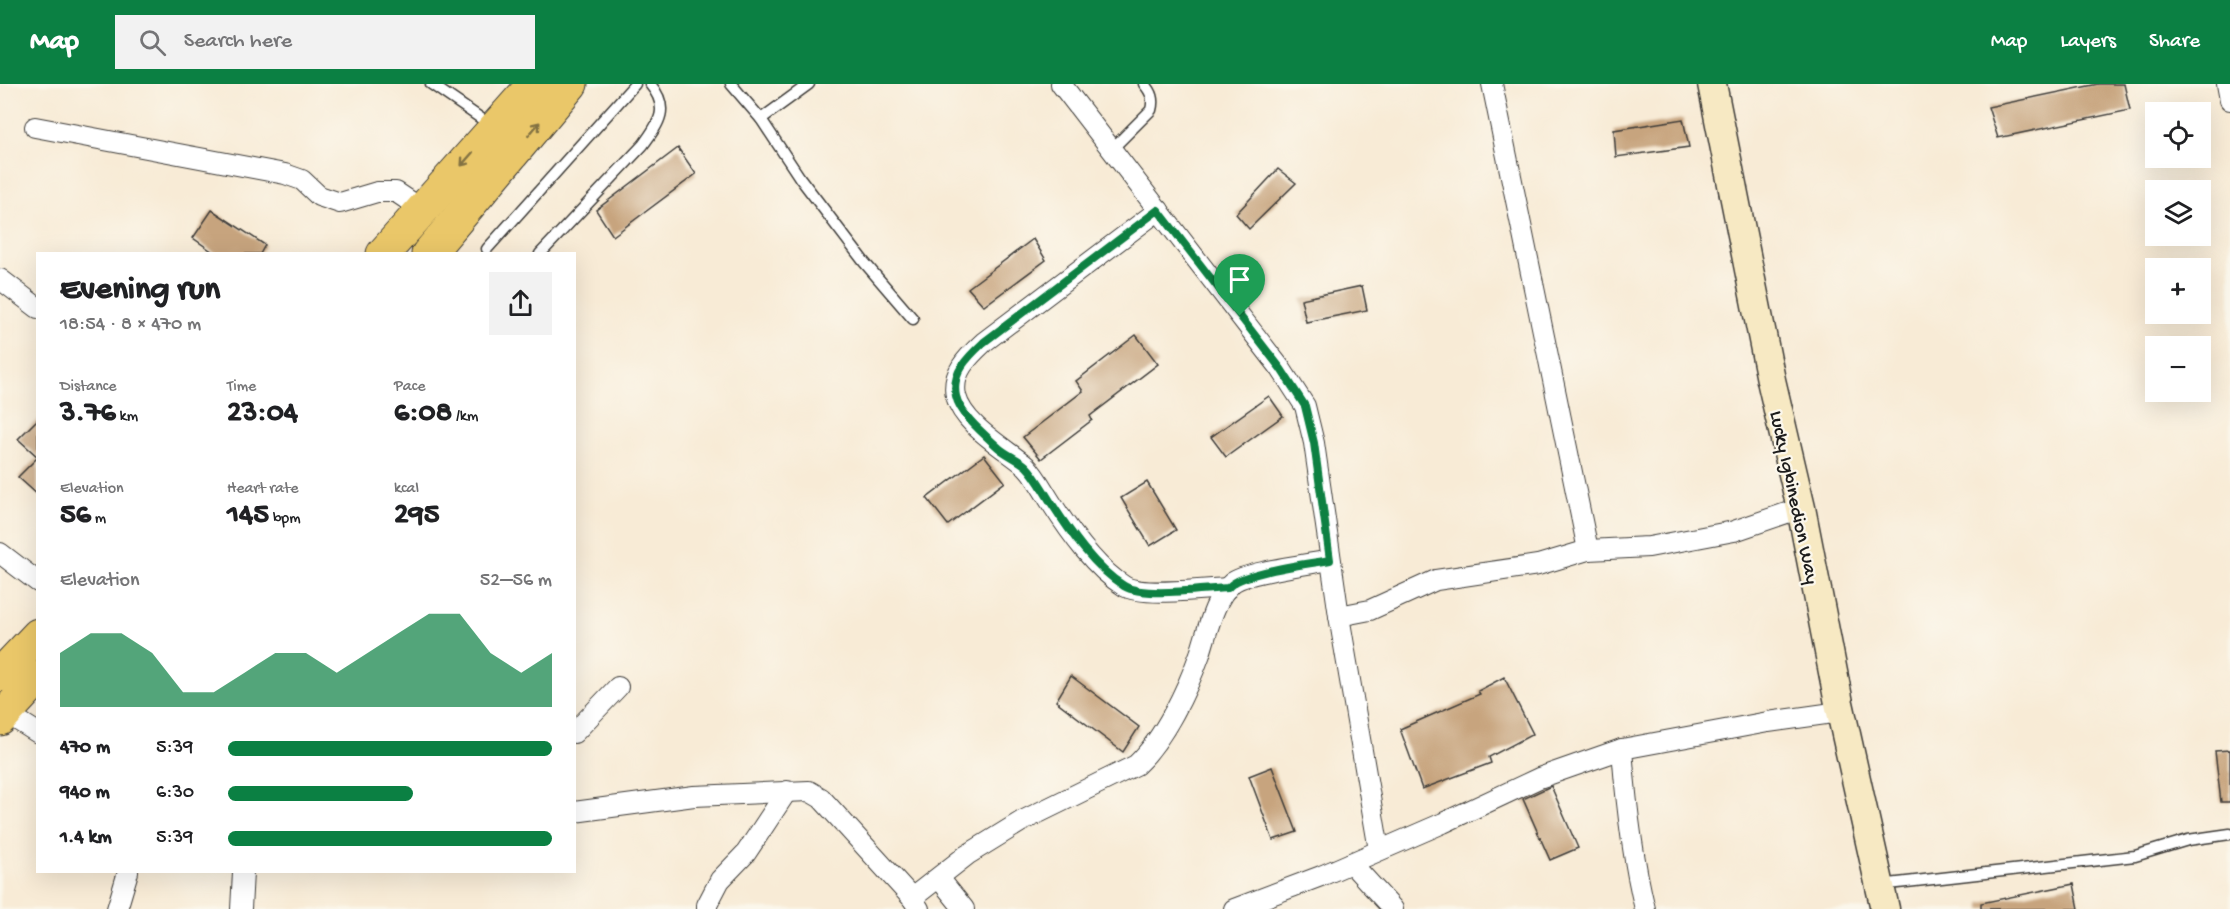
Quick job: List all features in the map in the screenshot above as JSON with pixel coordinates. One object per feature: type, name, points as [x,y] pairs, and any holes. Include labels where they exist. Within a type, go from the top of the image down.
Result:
[{"type":"highway","points":[[385,252],[534,84]]},
{"type":"highway","points":[[437,250],[571,84]]},
{"type":"highway","points":[[0,675],[36,637]]},
{"type":"highway","points":[[3,716],[36,680]]},
{"type":"street","points":[[1062,84],[1281,369],[1305,406],[1314,443],[1339,616],[1380,850]]},
{"type":"street","points":[[1492,84],[1588,550]]},
{"type":"street","name":"Lucky Igbinedion Way","points":[[1712,84],[1771,380],[1801,508],[1840,712],[1883,897]]},
{"type":"street","points":[[2226,84],[2230,100]]},
{"type":"street","points":[[35,127],[285,174],[302,180],[319,196],[340,203],[376,192],[396,192],[423,210]]},
{"type":"street","points":[[1158,210],[984,342],[958,372],[955,383],[956,397],[964,412],[1000,449],[1027,467],[1085,550],[1125,586],[1141,592],[1228,588]]},
{"type":"street","points":[[0,279],[36,306]]},
{"type":"street","points":[[1339,616],[1370,610],[1436,580],[1538,565],[1588,550],[1649,547],[1723,533],[1801,508]]},
{"type":"street","points":[[0,553],[36,580]]},
{"type":"street","points":[[576,812],[694,796],[809,791],[821,798],[916,904],[939,878],[967,855],[1022,821],[1136,765],[1151,751],[1167,726],[1199,656],[1215,607],[1232,582],[1252,575],[1330,560]]},
{"type":"street","points":[[576,731],[618,687]]},
{"type":"street","points":[[1234,909],[1351,863],[1539,778],[1622,749],[1768,722],[1840,712]]},
{"type":"street","points":[[3,716],[36,732]]},
{"type":"street","points":[[1622,749],[1631,844],[1645,909]]},
{"type":"street","points":[[707,909],[720,880],[746,853],[787,791]]},
{"type":"street","points":[[1351,863],[1394,909]]},
{"type":"street","points":[[117,909],[128,873]]},
{"type":"street","points":[[242,909],[243,873]]},
{"type":"street","points":[[939,878],[964,909]]},
{"type":"lane","points":[[431,84],[495,128]]},
{"type":"lane","points":[[487,252],[635,84]]},
{"type":"lane","points":[[542,252],[643,145],[654,130],[662,111],[659,95],[650,84]]},
{"type":"lane","points":[[731,84],[761,119],[800,178],[864,262],[913,319]]},
{"type":"lane","points":[[761,119],[809,84]]},
{"type":"lane","points":[[1112,149],[1151,110],[1152,95],[1144,84]]},
{"type":"lane","points":[[1883,897],[2135,856],[2188,840],[2230,834]]},
{"type":"building","points":[[2098,84],[2124,84],[2130,110],[1998,138],[1988,107]]},
{"type":"building","points":[[1683,119],[1689,147],[1616,157],[1614,130]]},
{"type":"building","points":[[678,148],[696,174],[613,236],[596,210]]},
{"type":"building","points":[[1278,169],[1296,183],[1249,229],[1236,214]]},
{"type":"building","points":[[212,210],[265,245],[261,252],[213,252],[193,238]]},
{"type":"building","points":[[1033,239],[1046,260],[984,306],[968,288]]},
{"type":"building","points":[[1362,286],[1367,310],[1306,322],[1301,299]]},
{"type":"building","points":[[1136,335],[1158,364],[1090,416],[1092,420],[1041,459],[1023,437],[1083,391],[1076,381]]},
{"type":"building","points":[[1269,396],[1283,416],[1226,457],[1211,437]]},
{"type":"building","points":[[36,421],[36,455],[18,439]]},
{"type":"building","points":[[984,455],[1005,482],[948,525],[927,498]]},
{"type":"building","points":[[36,459],[36,493],[18,477]]},
{"type":"building","points":[[1147,482],[1176,530],[1150,546],[1121,498]]},
{"type":"building","points":[[1071,676],[1139,727],[1123,752],[1056,701]]},
{"type":"building","points":[[1504,677],[1533,734],[1489,757],[1491,763],[1422,789],[1400,729],[1480,694],[1478,691]]},
{"type":"building","points":[[2230,750],[2230,802],[2221,802],[2215,751]]},
{"type":"building","points":[[1272,767],[1297,832],[1273,840],[1249,776]]},
{"type":"building","points":[[1551,786],[1578,848],[1550,860],[1523,799]]},
{"type":"building","points":[[2074,884],[2079,909],[1981,909],[1981,903]]},
{"type":"route","points":[[1158,210],[1240,316],[1281,369],[1305,406],[1314,443],[1330,560],[1252,575],[1232,582],[1228,588],[1141,592],[1125,586],[1085,550],[1027,467],[1000,449],[964,412],[956,397],[955,383],[958,372],[984,342],[1158,210]]}]
